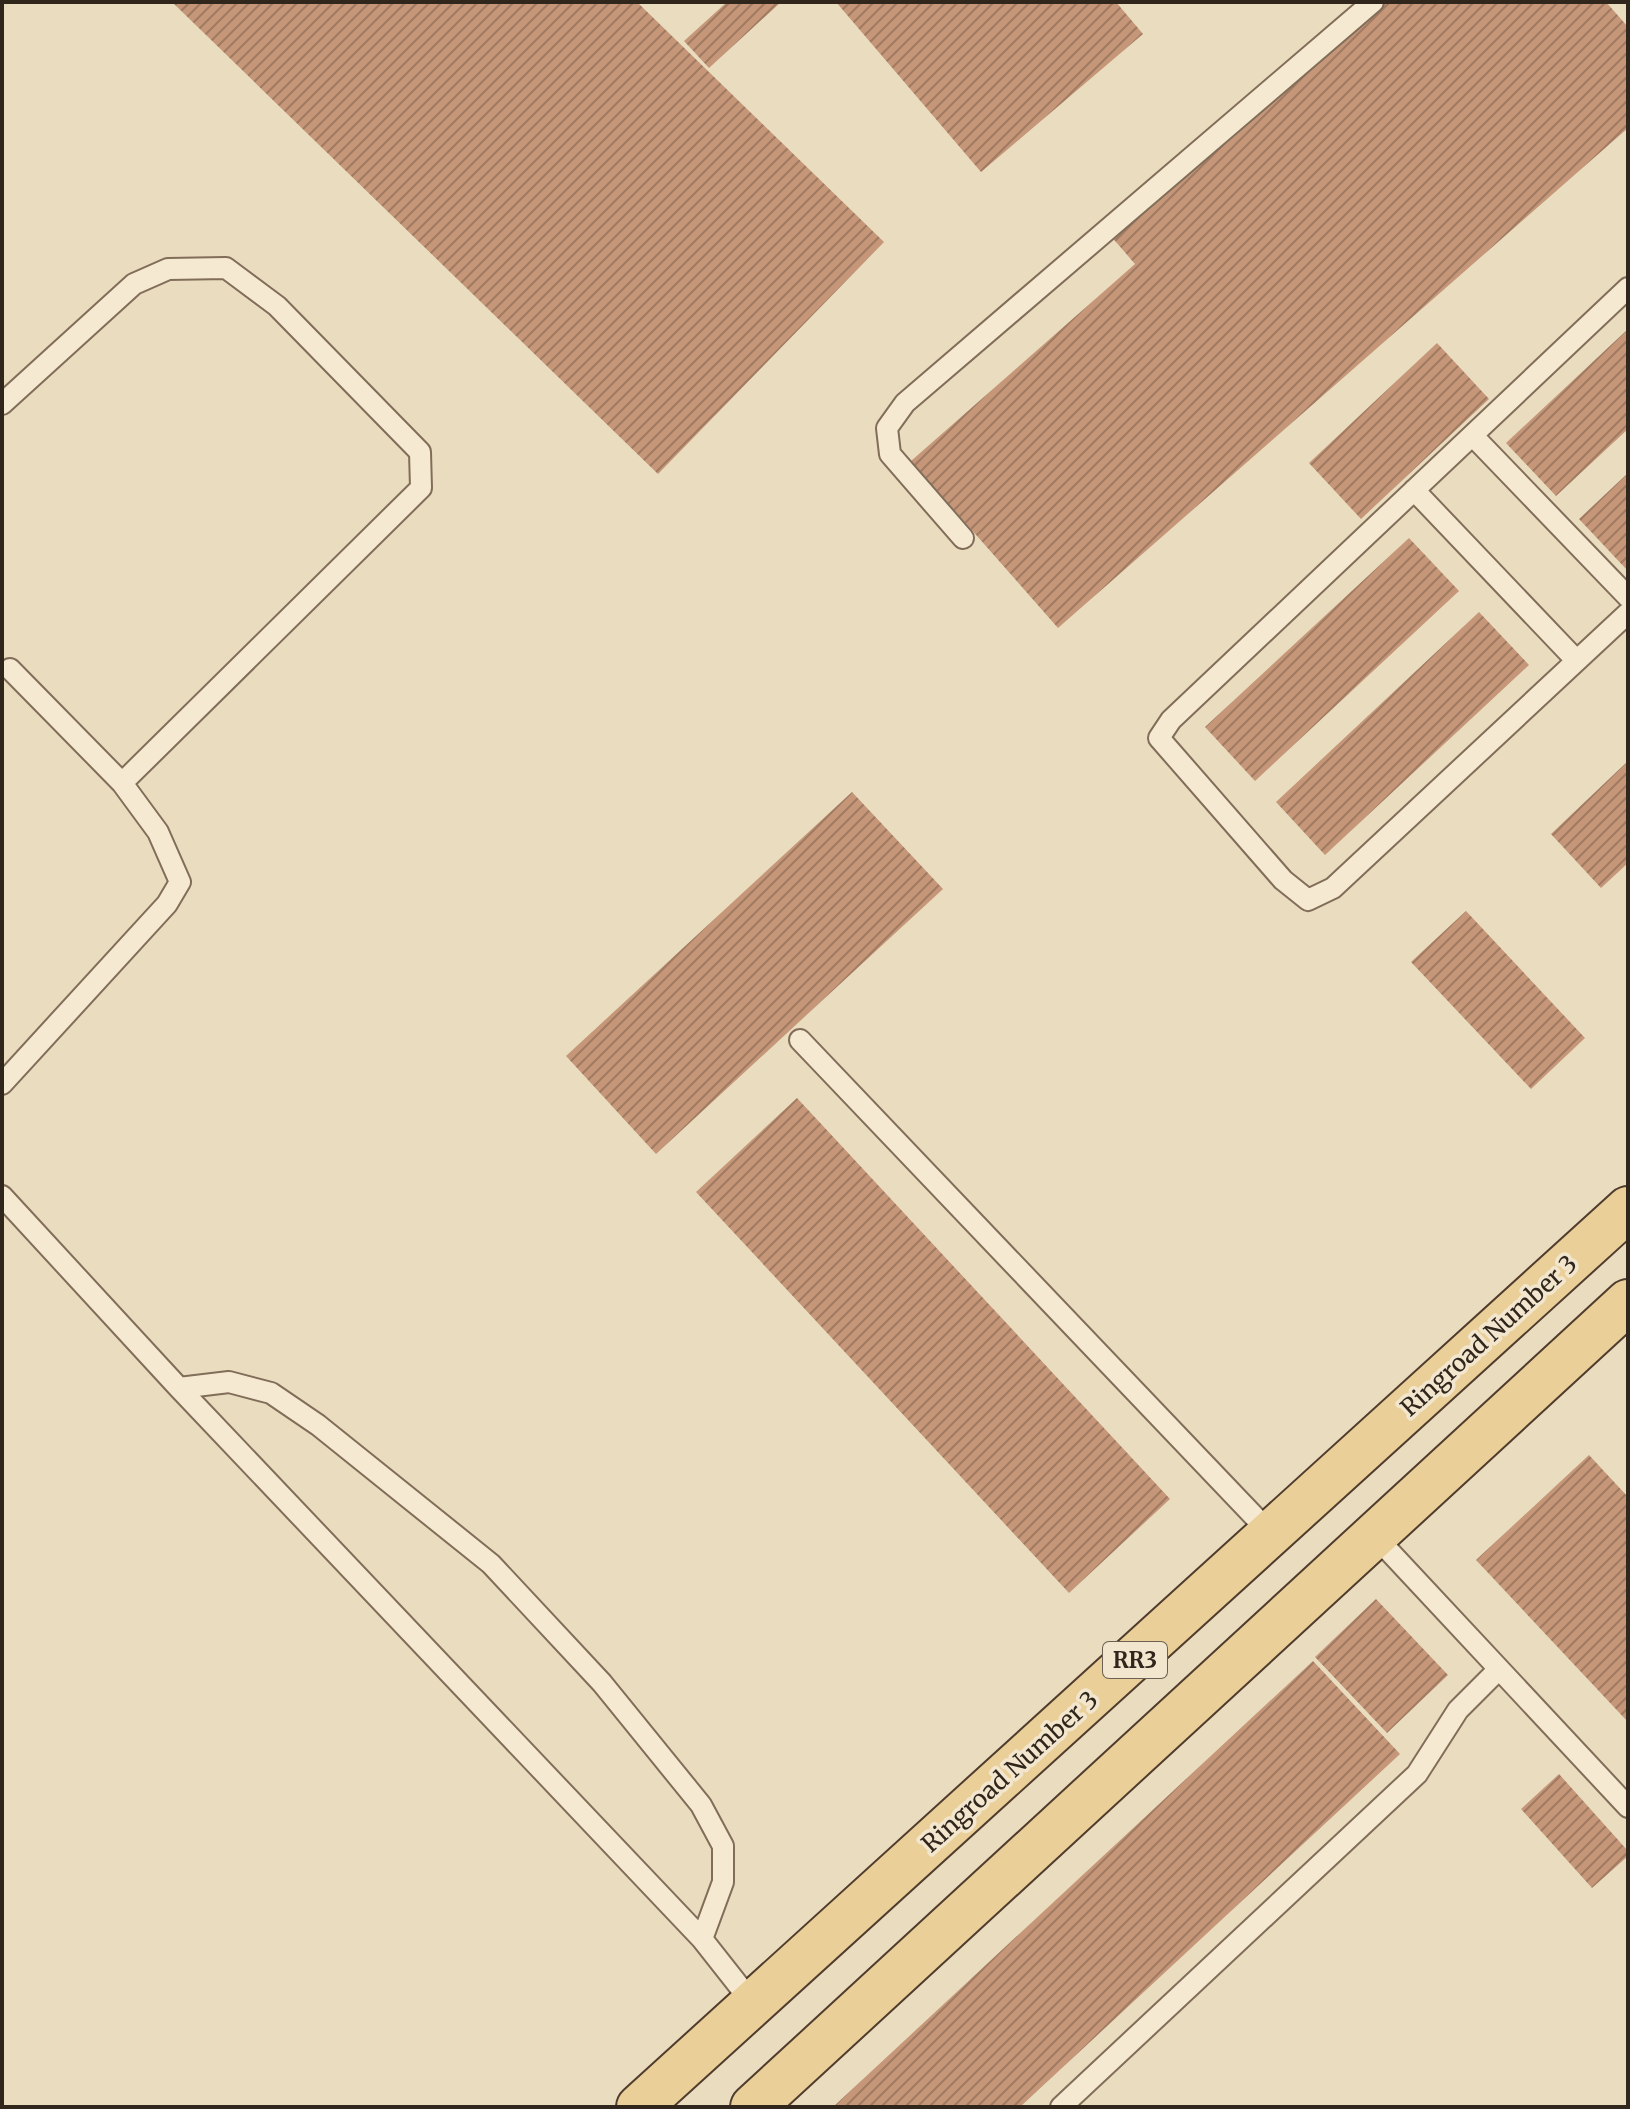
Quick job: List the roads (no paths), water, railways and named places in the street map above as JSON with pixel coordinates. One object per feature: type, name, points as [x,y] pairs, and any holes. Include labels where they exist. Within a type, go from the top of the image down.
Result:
[{"type":"main road","name":"Ringroad Number 3","points":[[639,2107],[1628,1209]]},
{"type":"main road","name":"RR3","points":[[753,2107],[1628,1302]]},
{"type":"lane","points":[[963,538],[890,454],[887,428],[905,403],[1373,2]]},
{"type":"lane","points":[[2,404],[134,284],[168,269],[226,268],[277,306],[420,452],[421,488],[122,783]]},
{"type":"lane","points":[[1628,288],[1474,437],[1171,720],[1159,738],[1283,880],[1308,900],[1333,888],[1628,613]]},
{"type":"lane","points":[[1474,437],[1628,597]]},
{"type":"lane","points":[[1414,490],[1576,660]]},
{"type":"lane","points":[[2,1084],[167,904],[180,882],[158,832],[122,783],[10,669]]},
{"type":"lane","points":[[800,1040],[1272,1535]]},
{"type":"lane","points":[[2,1196],[179,1388],[702,1939],[754,2005]]},
{"type":"lane","points":[[179,1388],[229,1382],[271,1393],[318,1425],[491,1564],[602,1683],[701,1805],[723,1846],[723,1882],[702,1939]]},
{"type":"lane","points":[[1375,1536],[1628,1807]]},
{"type":"lane","points":[[1061,2107],[1417,1774],[1458,1710],[1498,1670]]}]
